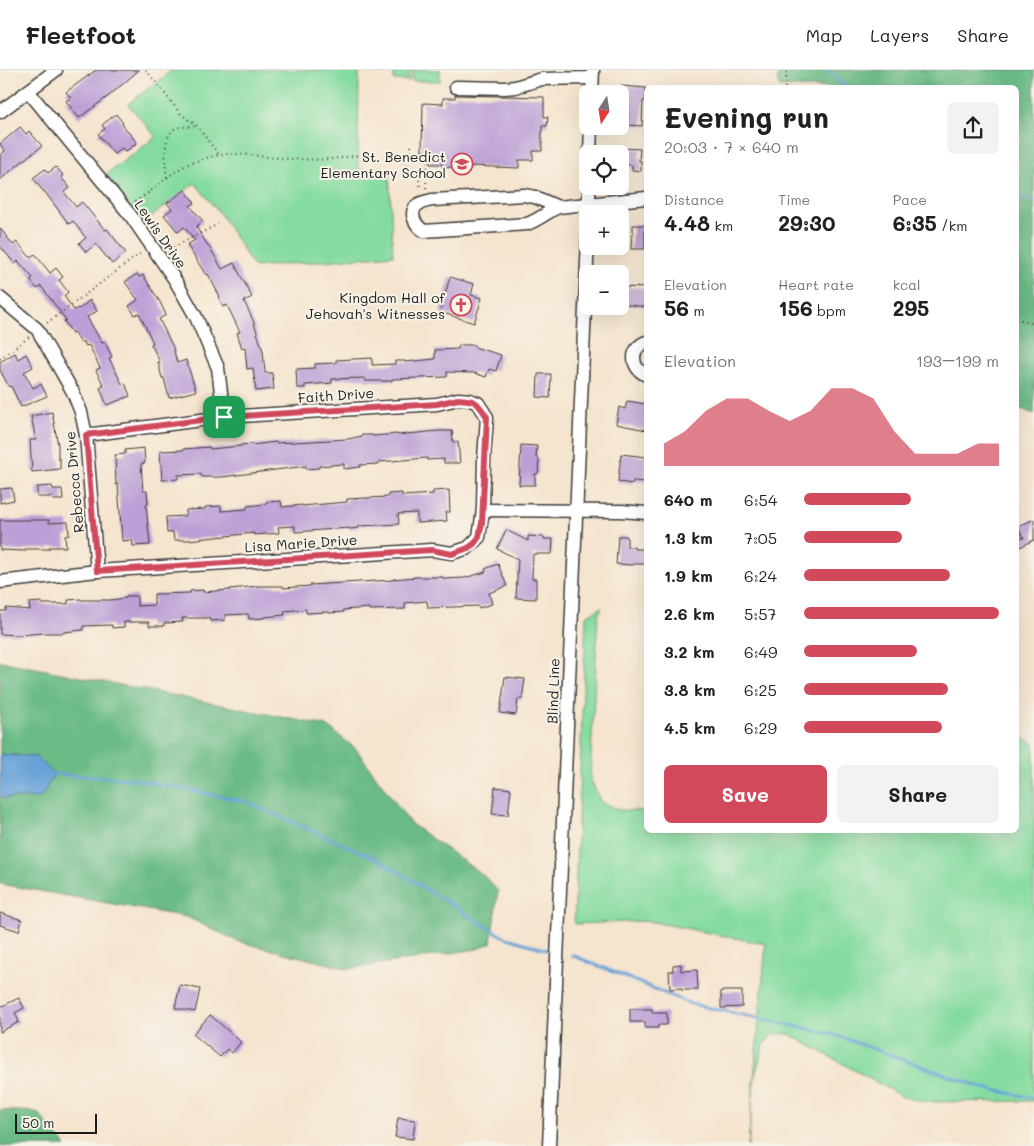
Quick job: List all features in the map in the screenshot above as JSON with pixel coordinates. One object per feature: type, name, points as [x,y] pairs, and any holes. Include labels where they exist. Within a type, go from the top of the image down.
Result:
[{"type":"street","points":[[0,112],[56,70]]},
{"type":"street","points":[[456,87],[505,88],[542,79],[593,74]]},
{"type":"street","name":"Lewis Drive","points":[[28,91],[127,211],[175,280],[196,317],[218,368],[224,417]]},
{"type":"street","points":[[558,206],[528,224],[431,231],[420,228],[416,224],[414,215],[415,207],[418,204],[432,200],[524,195],[558,206],[579,207]]},
{"type":"street","points":[[606,205],[644,198]]},
{"type":"street","name":"Blind Line","points":[[549,1146],[587,255]]},
{"type":"street","name":"Rebecca Drive","points":[[0,298],[38,330],[73,392],[81,412],[86,435],[97,571]]},
{"type":"street","points":[[644,343],[636,350],[634,362],[637,369],[644,374]]},
{"type":"street","name":"Faith Drive","points":[[86,435],[224,417],[437,404],[458,399],[470,400],[478,403],[487,417],[483,510]]},
{"type":"street","points":[[483,510],[644,513]]},
{"type":"street","name":"Lisa Marie Drive","points":[[0,582],[97,571],[432,550],[452,554],[468,548],[479,537],[483,510]]},
{"type":"path","points":[[146,70],[181,114],[197,126],[219,155]]},
{"type":"path","points":[[785,85],[787,70]]},
{"type":"path","points":[[167,177],[165,161],[168,138],[172,131],[178,128],[197,126]]},
{"type":"path","points":[[411,146],[411,153],[428,152],[426,188]]},
{"type":"path","points":[[127,211],[134,203],[182,167],[219,155],[234,154],[310,160],[330,160],[358,155]]},
{"type":"path","points":[[396,154],[417,175],[420,189]]},
{"type":"path","points":[[0,359],[38,330],[154,250],[218,224]]},
{"type":"path","points":[[1019,320],[1030,322],[1034,326]]},
{"type":"green space","points":[[172,70],[359,70],[358,170],[389,169],[393,255],[254,267],[221,215],[195,183],[143,223],[105,175],[156,137],[128,104]]},
{"type":"green space","points":[[394,70],[409,70],[409,81],[394,80]]},
{"type":"green space","points":[[412,70],[440,70],[440,81],[412,81]]},
{"type":"green space","points":[[780,70],[1034,70],[1034,414],[1019,408],[1019,85],[779,85],[777,81]]},
{"type":"green space","points":[[602,607],[598,616],[590,778],[601,802],[619,810],[644,811],[644,833],[1019,833],[1019,737],[1034,744],[1034,1101],[928,1102],[903,1097],[789,1034],[773,1034],[764,1045],[755,1075],[748,1146],[766,944],[648,921],[574,924],[586,616]]},
{"type":"green space","points":[[0,661],[327,726],[356,749],[410,823],[484,876],[498,891],[491,943],[477,949],[348,969],[237,941],[187,917],[0,884],[0,797],[4,798],[37,757],[0,754]]},
{"type":"green space","points":[[0,1110],[37,1112],[66,1146],[0,1146]]},
{"type":"water","points":[[0,754],[37,757],[54,774],[41,798],[0,797]]},
{"type":"building","points":[[96,70],[139,70],[79,118],[66,101],[71,98],[66,92]]},
{"type":"building","points":[[629,87],[644,88],[642,126],[629,125]]},
{"type":"building","points":[[455,95],[544,97],[544,117],[548,117],[547,126],[542,126],[542,151],[533,151],[533,160],[519,160],[519,168],[442,167],[442,164],[430,164],[430,151],[422,151],[423,103],[443,104],[443,98],[455,98]]},
{"type":"building","points":[[116,114],[137,143],[125,152],[122,148],[114,154],[98,134],[105,129],[102,125]]},
{"type":"building","points":[[20,127],[26,134],[29,131],[42,146],[0,180],[0,155],[5,151],[0,144]]},
{"type":"building","points":[[629,148],[640,149],[639,161],[641,161],[641,171],[632,170],[632,165],[629,165]]},
{"type":"building","points":[[56,167],[70,188],[64,192],[76,207],[82,202],[126,253],[112,264],[96,244],[86,252],[79,243],[86,238],[73,221],[69,224],[33,178],[45,169],[48,173]]},
{"type":"building","points":[[185,190],[195,203],[190,206],[203,221],[196,227],[222,269],[234,263],[252,297],[244,301],[253,320],[263,351],[265,373],[272,373],[274,389],[256,391],[253,368],[247,369],[245,347],[242,348],[237,333],[240,332],[227,305],[223,307],[208,274],[206,275],[187,245],[195,240],[184,227],[178,232],[164,215],[172,209],[167,203]]},
{"type":"building","points":[[633,225],[644,225],[644,249],[631,249]]},
{"type":"building","points":[[0,228],[13,245],[17,242],[30,257],[35,254],[50,273],[56,268],[63,277],[59,280],[68,292],[64,296],[74,310],[79,309],[90,300],[97,311],[87,317],[102,343],[105,342],[112,357],[109,358],[122,384],[125,383],[130,396],[107,405],[100,388],[104,386],[96,370],[100,368],[89,345],[86,346],[83,341],[81,343],[74,332],[72,333],[64,321],[66,320],[41,286],[37,289],[30,280],[33,278],[18,261],[15,264],[0,246]]},
{"type":"building","points":[[137,274],[139,277],[143,275],[160,302],[166,315],[159,319],[173,347],[177,363],[186,360],[196,391],[169,398],[158,362],[160,362],[151,344],[153,343],[139,313],[135,315],[129,306],[138,300],[125,282]]},
{"type":"building","name":"Kingdom Hall of Jehovah's Witnesses","points":[[450,277],[474,284],[471,295],[482,298],[474,323],[440,312]]},
{"type":"building","points":[[629,287],[644,288],[644,307],[629,305]]},
{"type":"building","points":[[459,345],[474,345],[474,347],[501,355],[496,371],[489,369],[486,377],[474,373],[447,372],[447,377],[392,379],[392,381],[365,381],[365,378],[332,379],[332,383],[305,385],[305,388],[297,388],[296,369],[315,368],[315,364],[336,363],[336,360],[372,358],[372,365],[395,364],[395,361],[435,359],[435,350],[458,349]]},
{"type":"building","points":[[15,353],[18,359],[26,354],[33,367],[24,372],[33,388],[41,384],[47,396],[21,407],[11,386],[9,387],[0,370],[0,362]]},
{"type":"building","points":[[538,374],[551,374],[550,398],[537,397]]},
{"type":"building","points":[[627,401],[644,404],[644,430],[616,424],[619,407],[625,409]]},
{"type":"building","points":[[52,412],[60,469],[32,472],[30,440],[36,440],[31,416]]},
{"type":"building","points":[[452,431],[453,442],[458,442],[460,463],[444,463],[444,459],[427,460],[427,458],[379,462],[379,464],[360,465],[360,467],[344,469],[344,464],[306,469],[306,466],[222,477],[202,477],[201,474],[178,475],[178,479],[162,480],[160,451],[210,447],[210,449],[276,442],[348,439],[362,435],[397,435]]},
{"type":"building","points":[[521,445],[537,446],[536,458],[539,458],[538,474],[535,474],[535,485],[519,485]]},
{"type":"building","points":[[144,448],[145,463],[141,464],[143,491],[147,491],[148,504],[146,505],[150,545],[133,546],[132,540],[122,541],[115,455],[125,454],[125,450]]},
{"type":"building","points":[[621,454],[644,457],[644,482],[633,481],[633,484],[618,482]]},
{"type":"building","points":[[52,486],[53,489],[62,489],[63,500],[53,500],[52,497],[37,497],[37,487]]},
{"type":"building","points":[[12,488],[14,500],[0,503],[0,489]]},
{"type":"building","points":[[449,490],[450,512],[446,512],[447,521],[417,523],[417,513],[398,514],[399,524],[359,526],[359,528],[349,529],[295,532],[295,526],[278,527],[279,533],[254,535],[254,533],[188,540],[174,540],[173,532],[167,533],[166,517],[186,516],[186,510],[205,509],[205,507],[221,506],[221,511],[247,509],[247,506],[281,501],[282,507],[302,506],[347,502],[347,499],[388,497],[388,494],[402,493],[402,496],[433,494],[433,491]]},
{"type":"building","points":[[1034,519],[1034,540],[1019,548],[1019,538],[1024,538],[1019,526]]},
{"type":"building","points":[[0,520],[49,520],[49,523],[68,522],[69,535],[65,536],[66,547],[25,549],[25,551],[0,550]]},
{"type":"building","points":[[506,530],[528,541],[528,536],[553,539],[552,554],[533,554],[532,579],[536,579],[536,599],[516,598],[518,559],[497,549]]},
{"type":"building","points":[[618,536],[627,536],[627,547],[644,549],[644,564],[616,564]]},
{"type":"building","points":[[498,564],[507,586],[489,593],[492,604],[479,608],[478,606],[428,608],[427,601],[405,603],[405,609],[369,610],[369,608],[343,610],[344,612],[306,613],[306,609],[284,611],[285,615],[264,618],[249,619],[248,614],[225,615],[225,620],[210,621],[209,618],[182,618],[183,622],[164,623],[164,626],[149,626],[149,622],[124,622],[124,627],[112,628],[112,625],[83,626],[83,630],[64,633],[0,634],[0,611],[6,611],[6,608],[30,610],[29,603],[68,604],[68,600],[110,600],[126,598],[126,596],[137,596],[137,606],[154,605],[154,594],[230,590],[258,586],[283,586],[283,588],[417,577],[464,578],[486,572],[485,569]]},
{"type":"building","points":[[505,677],[525,679],[522,699],[518,699],[516,715],[500,713]]},
{"type":"building","points":[[495,787],[511,789],[508,815],[492,814]]},
{"type":"building","points":[[0,913],[22,920],[19,931],[0,925]]},
{"type":"building","points":[[681,964],[681,971],[697,970],[698,990],[670,989],[669,971],[673,971],[673,965]]},
{"type":"building","points":[[180,985],[200,989],[195,1012],[175,1008]]},
{"type":"building","points":[[721,991],[742,991],[742,1007],[721,1008]]},
{"type":"building","points":[[19,998],[24,1008],[15,1013],[19,1022],[0,1032],[0,1007]]},
{"type":"building","points":[[630,1009],[652,1009],[652,1013],[667,1013],[667,1025],[658,1025],[658,1028],[645,1028],[645,1022],[630,1022]]},
{"type":"building","points":[[210,1015],[241,1042],[232,1053],[227,1049],[220,1057],[193,1034]]},
{"type":"building","points":[[398,1118],[415,1120],[413,1139],[395,1137]]},
{"type":"waterway","points":[[828,70],[844,85]]},
{"type":"waterway","points":[[1019,195],[1034,202]]},
{"type":"waterway","points":[[54,774],[134,779],[244,801],[377,859],[504,937],[548,950]]},
{"type":"waterway","points":[[572,955],[691,1004],[832,1034],[983,1088],[1034,1098]]},
{"type":"place","name":"St. Benedict Elementary School","points":[[462,164]]},
{"type":"place","name":"Kingdom Hall of Jehovah's Witnesses","points":[[461,305]]},
{"type":"route","points":[[458,399],[478,403],[487,417],[483,510],[479,537],[468,548],[452,554],[432,550],[97,571],[86,435],[224,417],[437,404],[458,399]]}]
